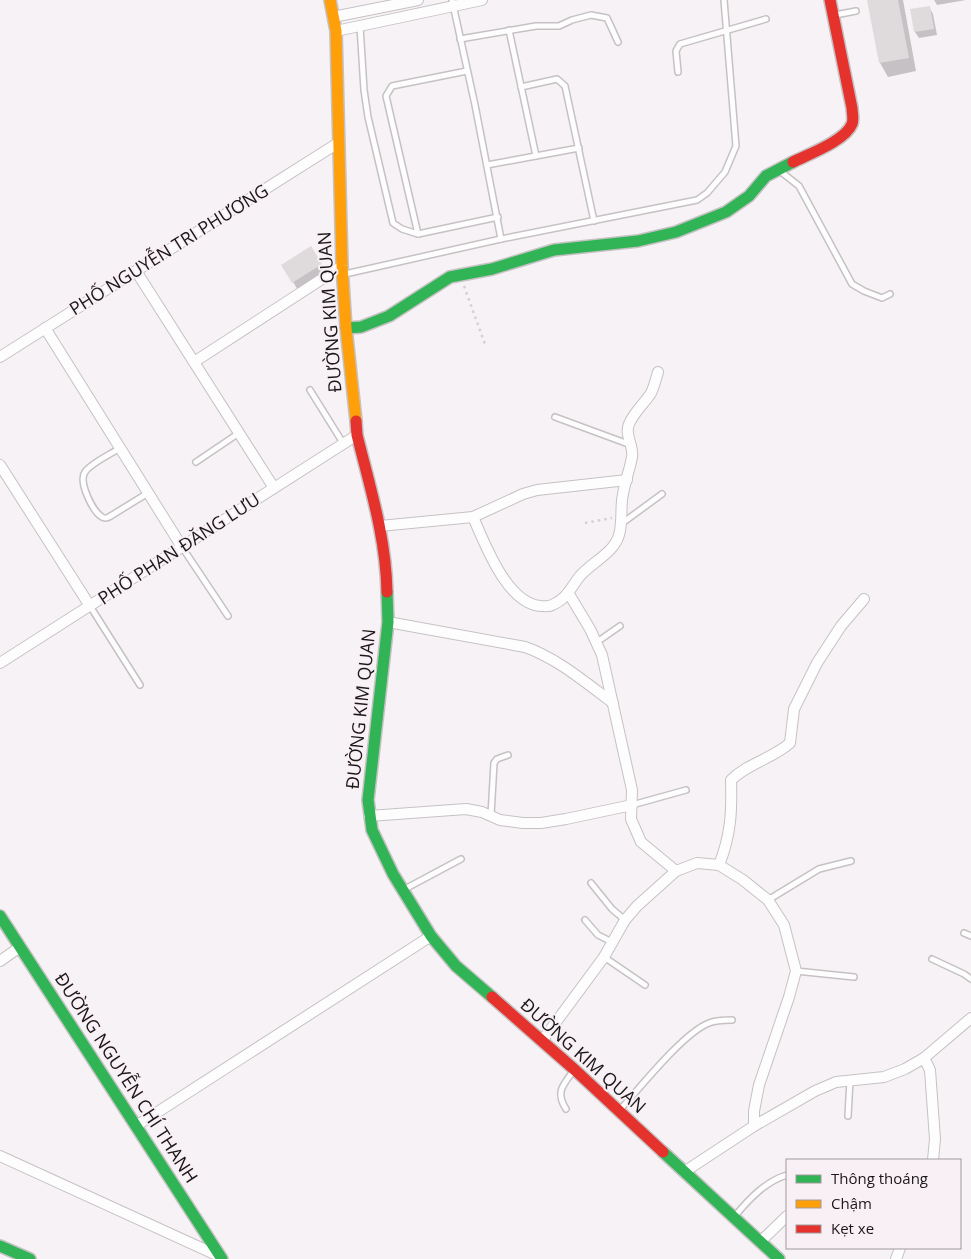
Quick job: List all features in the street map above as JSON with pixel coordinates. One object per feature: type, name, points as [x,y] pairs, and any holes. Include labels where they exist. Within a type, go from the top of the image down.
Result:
[{"type":"main road","name":"ĐƯỜNG KIM QUAN","points":[[330,0],[336,31],[342,270],[346,328],[357,435],[380,526],[387,574],[388,622],[368,800],[369,816],[378,844],[402,890],[431,936],[456,966],[575,1070],[779,1259]]},
{"type":"main road","points":[[346,328],[360,327],[389,316],[450,277],[492,270],[554,250],[638,241],[676,232],[726,212],[739,204],[766,176],[837,140],[849,130],[853,121],[830,0]]},
{"type":"main road","name":"ĐƯỜNG NGUYỄN CHÍ THANH","points":[[0,916],[223,1258]]},
{"type":"main road","points":[[0,1246],[30,1259]]},
{"type":"street","points":[[333,17],[418,0]]},
{"type":"street","points":[[336,31],[452,3],[482,0]]},
{"type":"street","name":"PHỐ NGUYỄN TRI PHƯƠNG","points":[[0,356],[338,143]]},
{"type":"street","points":[[194,362],[342,270]]},
{"type":"street","points":[[136,271],[274,488]]},
{"type":"street","points":[[45,328],[182,547]]},
{"type":"street","points":[[473,517],[491,556],[505,580],[520,597],[533,605],[550,607],[569,594],[580,576],[614,546],[619,536],[626,480],[633,456],[632,445],[627,432],[629,424],[638,409],[650,394],[658,372]]},
{"type":"street","name":"PHỐ PHAN ĐĂNG LƯU","points":[[0,663],[357,435]]},
{"type":"street","points":[[0,465],[90,606]]},
{"type":"street","points":[[380,526],[473,517],[523,494],[537,490],[626,480]]},
{"type":"street","points":[[569,594],[598,642],[632,790],[630,819],[641,842],[676,871]]},
{"type":"street","points":[[719,865],[726,847],[730,828],[731,780],[741,770],[756,765],[781,751],[790,743],[794,709],[817,663],[840,626],[864,600]]},
{"type":"street","points":[[388,622],[534,650],[580,678],[613,703]]},
{"type":"street","points":[[369,816],[466,809],[482,812],[500,820],[541,823],[632,805]]},
{"type":"street","points":[[542,1041],[604,957],[625,920],[637,906],[676,871],[698,863],[719,865],[743,880],[768,900],[784,925],[796,971],[759,1085],[754,1111],[754,1126]]},
{"type":"street","points":[[136,1126],[431,936]]},
{"type":"street","points":[[0,961],[20,947]]},
{"type":"street","points":[[684,1172],[754,1126],[816,1091],[836,1082],[884,1077],[905,1069],[924,1058],[971,1018]]},
{"type":"street","points":[[924,1058],[930,1070],[935,1139],[933,1159]]},
{"type":"street","points":[[0,1156],[223,1258]]},
{"type":"street","points":[[760,1242],[786,1217]]},
{"type":"lane","points":[[342,270],[696,200],[707,193],[725,172],[736,146],[724,0]]},
{"type":"lane","points":[[452,3],[468,71],[501,238]]},
{"type":"lane","points":[[832,16],[856,11]]},
{"type":"lane","points":[[460,39],[536,26],[558,26],[591,15],[608,18],[618,42]]},
{"type":"lane","points":[[678,72],[676,51],[680,44],[766,18]]},
{"type":"lane","points":[[360,26],[364,90],[368,117],[393,223],[402,229],[418,234],[498,217]]},
{"type":"lane","points":[[509,30],[536,156]]},
{"type":"lane","points":[[418,234],[386,96],[392,86],[468,71]]},
{"type":"lane","points":[[521,87],[557,79],[565,86],[594,221]]},
{"type":"lane","points":[[487,166],[579,148]]},
{"type":"lane","points":[[777,169],[799,186],[852,284],[864,292],[882,298],[890,294]]},
{"type":"lane","points":[[310,390],[343,444]]},
{"type":"lane","points":[[555,417],[632,445]]},
{"type":"lane","points":[[196,462],[239,432]]},
{"type":"lane","points":[[120,448],[88,469],[83,476],[83,487],[93,505],[101,517],[109,517],[149,493]]},
{"type":"lane","points":[[621,520],[662,494]]},
{"type":"lane","points":[[182,547],[228,616]]},
{"type":"lane","points":[[90,606],[140,685]]},
{"type":"lane","points":[[598,642],[620,626]]},
{"type":"lane","points":[[491,816],[494,763],[497,759],[508,755]]},
{"type":"lane","points":[[632,805],[686,790]]},
{"type":"lane","points":[[402,890],[461,859]]},
{"type":"lane","points":[[768,900],[819,869],[851,861]]},
{"type":"lane","points":[[591,883],[612,909],[625,920]]},
{"type":"lane","points":[[585,920],[598,935],[612,942]]},
{"type":"lane","points":[[964,933],[971,936]]},
{"type":"lane","points":[[604,957],[645,985]]},
{"type":"lane","points":[[932,959],[971,979]]},
{"type":"lane","points":[[796,971],[854,977]]},
{"type":"lane","points":[[619,1111],[666,1059],[698,1029],[721,1020],[732,1020]]},
{"type":"lane","points":[[566,1109],[561,1101],[561,1090],[575,1070]]},
{"type":"lane","points":[[848,1116],[850,1080]]},
{"type":"lane","points":[[734,1217],[744,1205],[766,1186],[786,1176]]},
{"type":"path","points":[[461,275],[486,348]]},
{"type":"path","points":[[585,523],[621,520]]},
{"type":"building","points":[[867,0],[898,0],[909,58],[879,63]]},
{"type":"building","points":[[930,6],[934,29],[914,32],[910,9]]},
{"type":"building","points":[[311,246],[322,264],[292,283],[281,265]]},
{"type":"traffic: fast","points":[[346,328],[361,327],[389,316],[450,277],[492,269],[554,250],[638,241],[676,232],[726,212],[749,196],[766,176],[793,162]]},
{"type":"traffic: fast","points":[[387,592],[388,622],[368,800],[372,830],[393,874],[431,936],[456,966],[492,997]]},
{"type":"traffic: fast","points":[[0,916],[222,1259]]},
{"type":"traffic: fast","points":[[663,1152],[779,1259]]},
{"type":"traffic: fast","points":[[0,1246],[30,1259]]},
{"type":"traffic: slow","points":[[330,0],[336,31],[342,266],[346,328],[356,421]]},
{"type":"traffic: jam","points":[[793,162],[817,151],[842,136],[853,122],[852,108],[830,0]]},
{"type":"traffic: jam","points":[[356,421],[357,435],[372,493],[384,552],[387,592]]},
{"type":"traffic: jam","points":[[492,997],[575,1070],[663,1152]]}]
